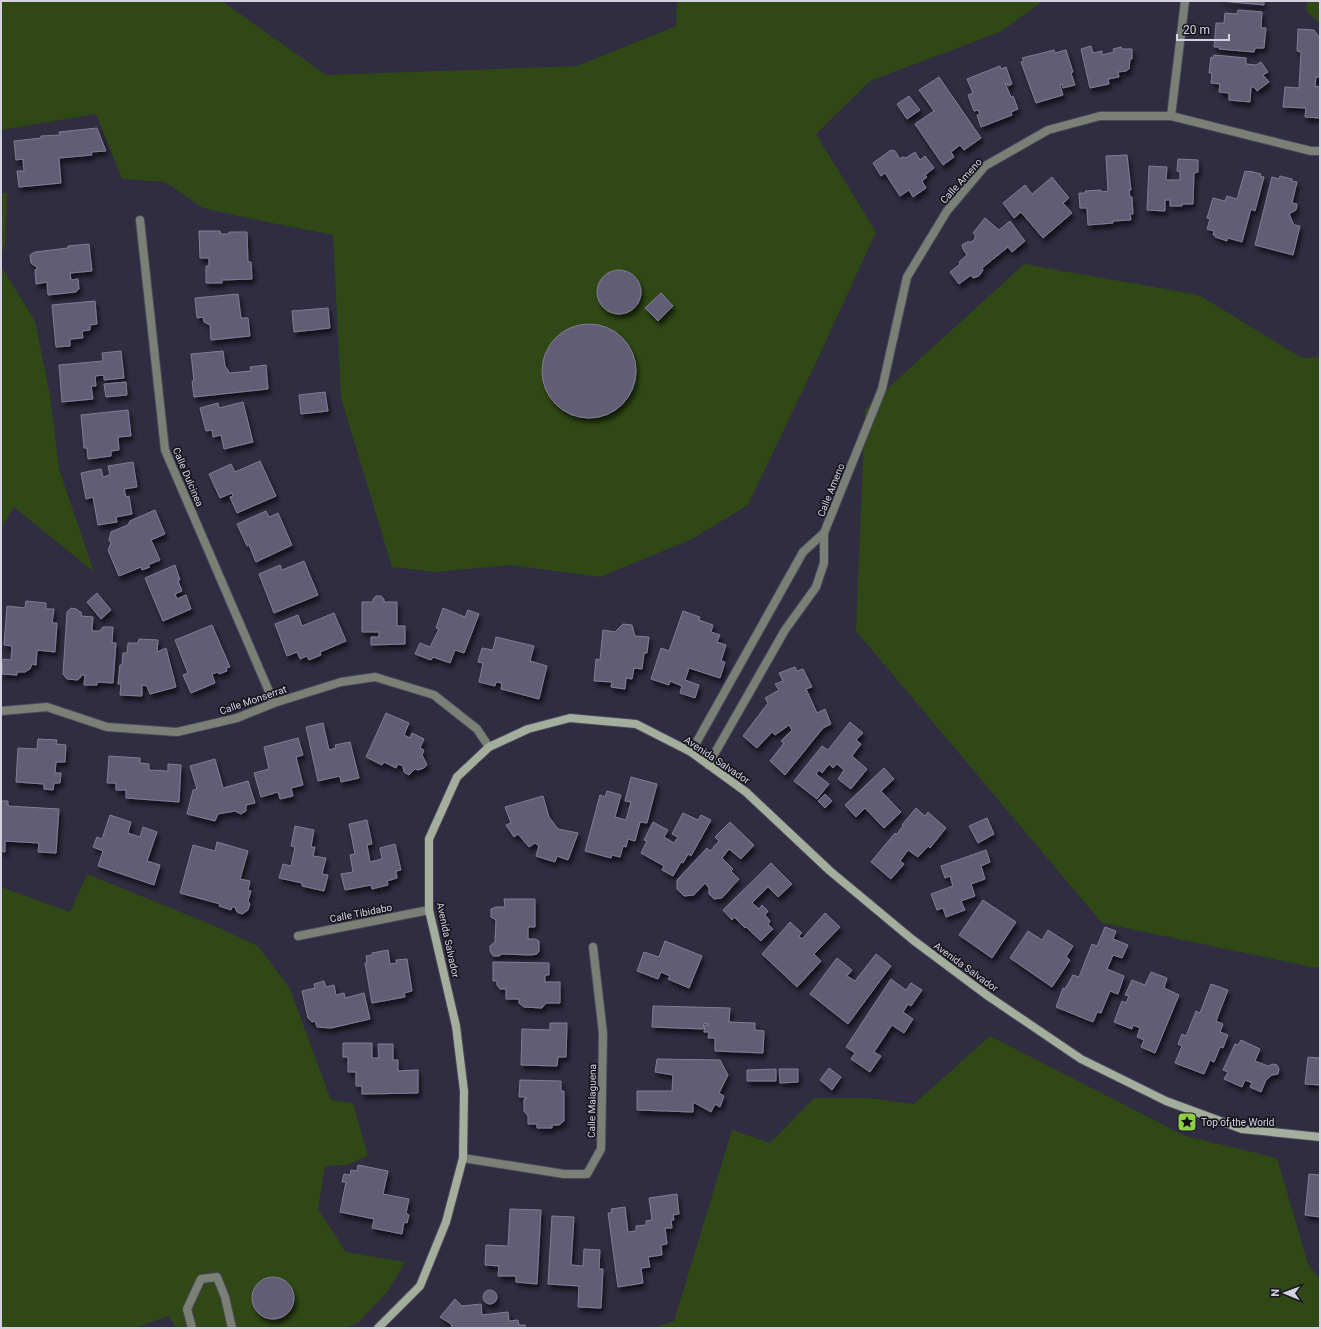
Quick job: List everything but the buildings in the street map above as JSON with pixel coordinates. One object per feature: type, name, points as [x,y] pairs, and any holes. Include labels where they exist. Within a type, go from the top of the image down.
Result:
[{"type":"street","points":[[1171,116],[1185,1]]},
{"type":"street","name":"Calle Ameno","points":[[708,765],[785,630],[816,587],[824,563],[824,533],[882,389],[907,277],[947,211],[985,166],[1048,130],[1100,116],[1171,116],[1311,151],[1320,151]]},
{"type":"street","name":"Calle Dulcinea","points":[[140,220],[165,450],[274,703]]},
{"type":"street","name":"Calle Ameno","points":[[691,752],[803,552],[824,533]]},
{"type":"street","name":"Calle Monserrat","points":[[1,711],[47,707],[107,727],[177,732],[237,718],[274,703],[341,682],[375,678],[434,695],[477,729],[489,748]]},
{"type":"street","name":"Avenida Salvador","points":[[378,1328],[420,1286],[446,1222],[463,1158],[464,1091],[456,1026],[430,910],[429,839],[457,777],[489,748],[528,729],[570,718],[636,724],[691,752],[746,792],[830,872],[913,940],[988,996],[1082,1059],[1166,1100],[1242,1129],[1320,1137]]},
{"type":"street","name":"Calle Tibidabo","points":[[298,936],[430,910]]},
{"type":"street","name":"Calle Malaguena","points":[[463,1158],[564,1174],[587,1174],[601,1149],[603,1033],[593,947]]},
{"type":"street","points":[[192,1328],[187,1308],[201,1279],[217,1277],[225,1297],[232,1328]]},
{"type":"green space","points":[[1,1],[222,1],[326,75],[577,66],[676,26],[677,1],[1043,1],[1000,32],[870,81],[816,134],[876,232],[748,505],[692,539],[600,577],[511,565],[435,572],[392,567],[341,398],[333,235],[203,208],[165,182],[122,179],[96,114],[1,130]]},
{"type":"green space","points":[[1307,1],[1320,1],[1320,23],[1306,11]]},
{"type":"green space","points":[[1,193],[7,193],[5,244],[1,257]]},
{"type":"green space","points":[[1024,264],[1199,295],[1302,358],[1320,357],[1320,967],[1311,967],[1102,923],[856,631],[865,409]]},
{"type":"green space","points":[[1,266],[35,321],[50,395],[59,469],[94,572],[14,507],[1,528]]},
{"type":"green space","points":[[87,874],[210,924],[258,946],[290,989],[331,1100],[353,1103],[368,1156],[347,1165],[325,1166],[318,1209],[346,1252],[405,1262],[389,1290],[358,1323],[345,1328],[176,1328],[169,1316],[135,1328],[1,1328],[1,887],[70,912]]},
{"type":"green space","points":[[990,1036],[1185,1136],[1277,1158],[1308,1264],[1320,1280],[1320,1328],[653,1328],[674,1321],[732,1130],[770,1143],[814,1098],[867,1098],[914,1104]]},
{"type":"place","name":"Top of the World","points":[[1187,1122]]}]
